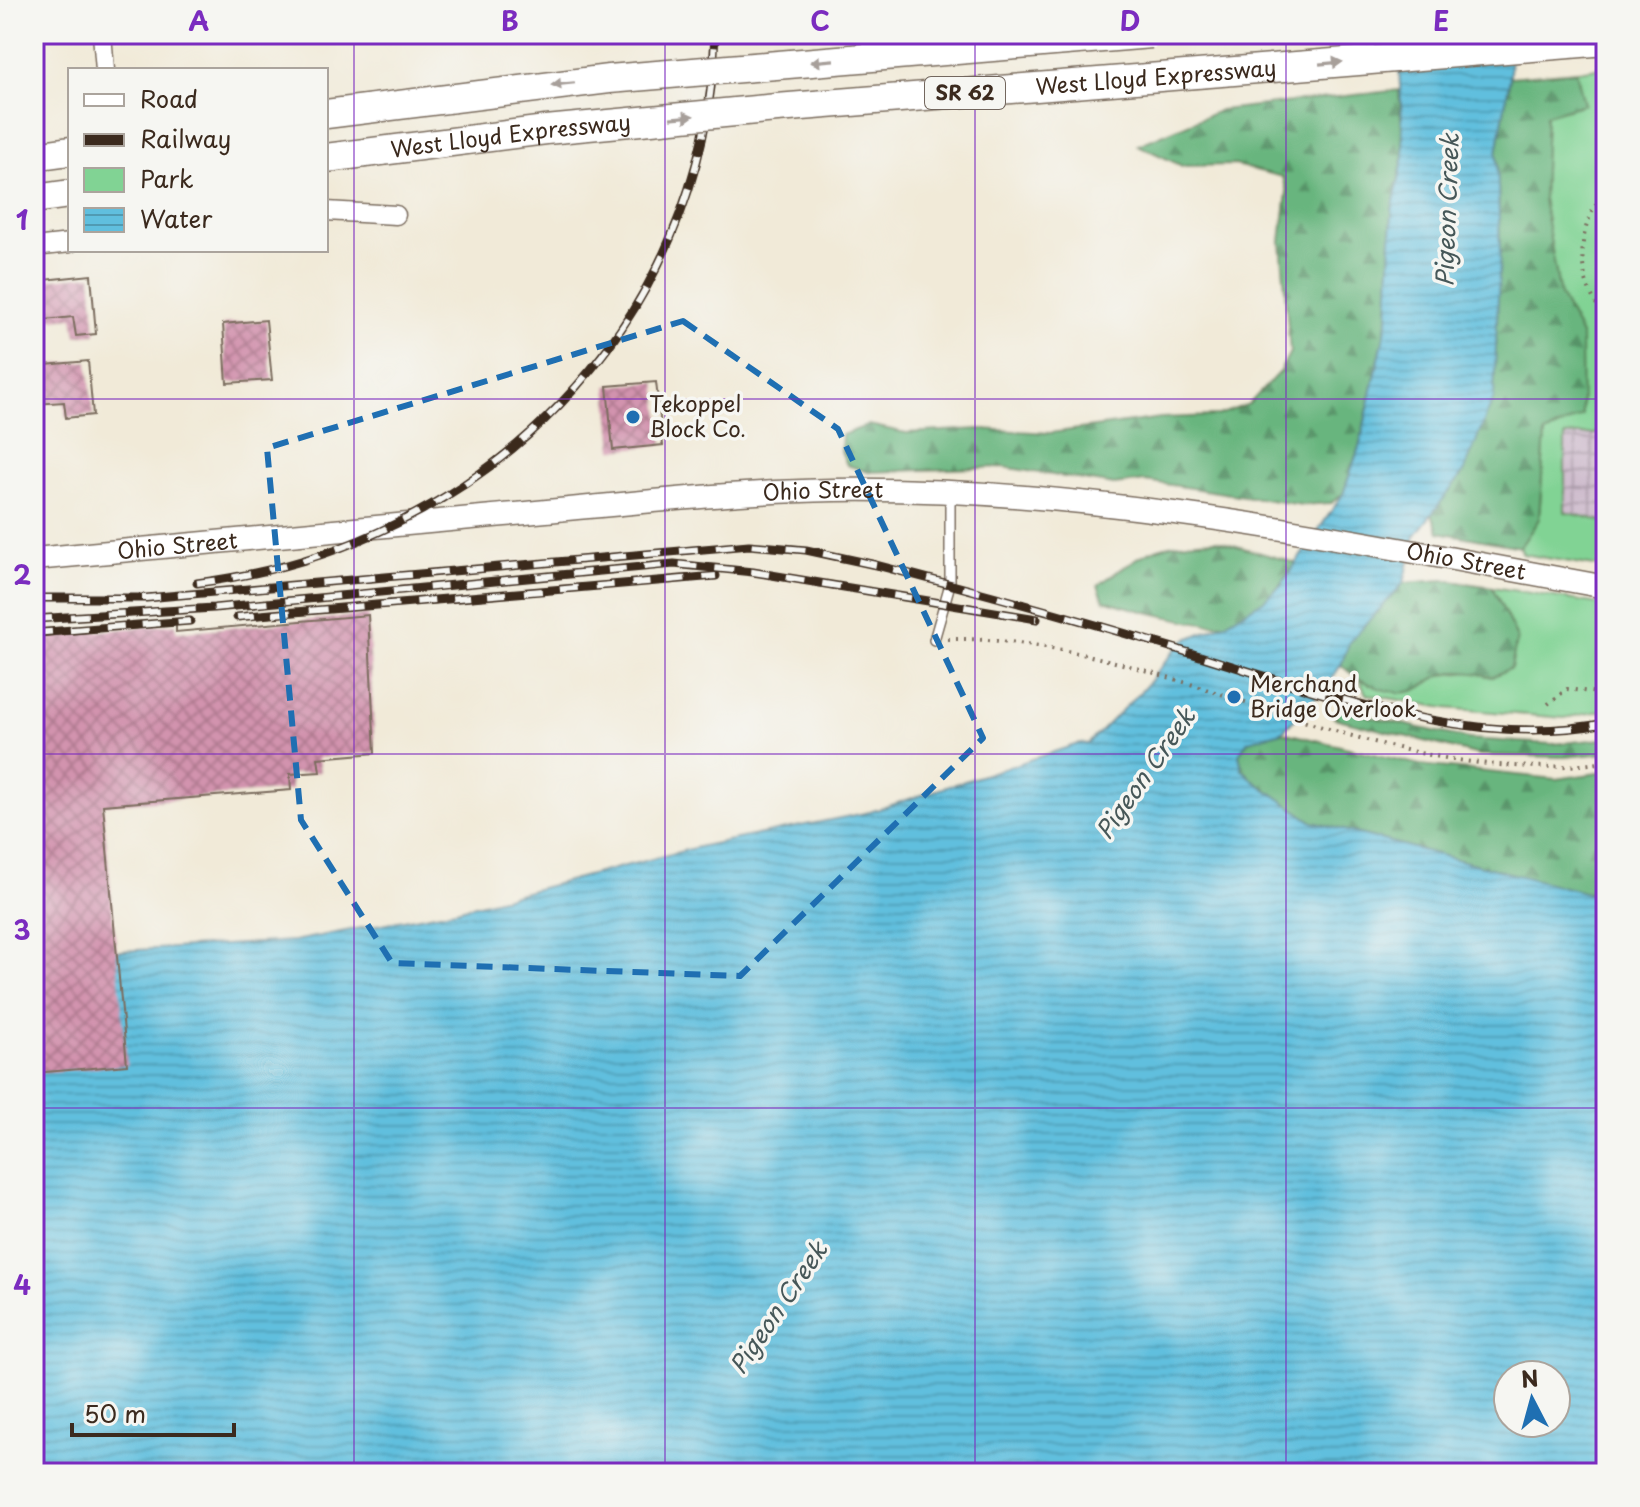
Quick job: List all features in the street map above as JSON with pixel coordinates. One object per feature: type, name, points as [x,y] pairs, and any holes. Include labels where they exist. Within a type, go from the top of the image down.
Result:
[{"type":"highway","name":"West Lloyd Expressway","points":[[328,114],[609,79],[1151,34]]},
{"type":"highway","name":"West Lloyd Expressway","points":[[328,158],[531,131],[749,111],[1606,41]]},
{"type":"highway","points":[[34,156],[68,151]]},
{"type":"highway","points":[[34,199],[68,194]]},
{"type":"street","points":[[102,34],[105,68]]},
{"type":"street","points":[[328,211],[396,215]]},
{"type":"street","points":[[34,247],[68,243]]},
{"type":"street","name":"Ohio Street","points":[[34,559],[697,497],[836,490],[1086,504],[1234,522],[1606,587]]},
{"type":"lane","points":[[934,640],[950,584],[950,494]]},
{"type":"path","points":[[1606,191],[1594,208],[1583,234],[1582,265],[1590,294],[1606,317]]},
{"type":"path","points":[[934,640],[991,639],[1081,652],[1425,755],[1465,762],[1540,767],[1606,762]]},
{"type":"path","points":[[1548,704],[1567,689],[1606,694]]},
{"type":"highlighted area","points":[[683,321],[838,429],[983,738],[740,976],[392,963],[301,820],[267,448]]},
{"type":"shaded area","points":[[1606,433],[1606,522],[1565,512],[1565,436]]},
{"type":"green space","points":[[1606,67],[1606,433],[1565,436],[1565,512],[1606,522],[1606,568],[1523,554],[1520,547],[1539,519],[1545,434],[1581,335],[1560,296],[1543,199],[1546,115],[1584,104],[1576,71]]},
{"type":"green space","points":[[1576,71],[1584,104],[1546,115],[1543,199],[1560,296],[1581,335],[1582,416],[1545,434],[1539,519],[1520,547],[1439,532],[1431,512],[1464,472],[1500,250],[1497,153],[1510,77]]},
{"type":"green space","points":[[1399,90],[1404,156],[1392,210],[1388,318],[1360,444],[1343,494],[1331,503],[1302,505],[1145,481],[1114,485],[1003,467],[868,472],[847,465],[841,451],[842,435],[869,425],[906,433],[980,429],[1050,433],[1161,418],[1216,416],[1249,404],[1280,371],[1290,352],[1281,241],[1287,192],[1283,177],[1235,165],[1182,166],[1138,145],[1221,110]]},
{"type":"green space","points":[[1216,540],[1296,563],[1266,599],[1226,623],[1184,620],[1104,600],[1098,585],[1152,550],[1178,543]]},
{"type":"green space","points":[[1444,580],[1492,587],[1517,638],[1511,668],[1492,677],[1457,672],[1443,674],[1416,690],[1397,692],[1376,687],[1341,665],[1350,641],[1404,583]]},
{"type":"green space","points":[[1492,587],[1606,605],[1606,710],[1564,718],[1445,708],[1366,694],[1359,678],[1384,690],[1414,691],[1441,675],[1473,672],[1492,677],[1517,638]]},
{"type":"green space","points":[[1341,710],[1469,739],[1552,744],[1602,739],[1606,740],[1606,753],[1564,757],[1479,755],[1334,718]]},
{"type":"green space","points":[[1282,732],[1420,765],[1556,779],[1606,772],[1606,898],[1313,822],[1254,781],[1242,769],[1239,754],[1248,741]]},
{"type":"water","name":"Pigeon Creek","points":[[1397,34],[1511,34],[1510,77],[1497,153],[1500,250],[1494,397],[1464,472],[1415,536],[1404,583],[1350,641],[1341,665],[1326,687],[1282,732],[1248,741],[1239,754],[1242,769],[1254,781],[1313,822],[1606,898],[1606,1473],[34,1473],[34,956],[294,941],[456,910],[702,846],[870,812],[1081,743],[1088,744],[1145,687],[1182,641],[1224,624],[1264,600],[1281,585],[1343,494],[1360,444],[1388,318],[1392,210],[1404,156]]},
{"type":"building","points":[[91,275],[96,334],[76,336],[73,317],[34,321],[34,281]]},
{"type":"building","points":[[266,320],[272,380],[227,383],[223,324]]},
{"type":"building","points":[[88,361],[93,415],[66,418],[64,402],[34,404],[34,366]]},
{"type":"building","points":[[656,382],[663,445],[613,450],[607,386]]},
{"type":"building","points":[[368,615],[375,753],[318,758],[320,772],[290,774],[291,790],[103,805],[127,1065],[34,1073],[34,637],[176,624],[176,632]]},
{"type":"railway","points":[[197,583],[301,561],[397,523],[484,471],[560,405],[622,327],[670,238],[702,140],[715,34]]},
{"type":"railway","points":[[34,598],[146,598],[749,545],[806,550],[876,565],[1066,616],[1390,712],[1499,729],[1553,730],[1606,723]]},
{"type":"railway","points":[[34,619],[214,608],[674,564],[753,572],[1037,619]]},
{"type":"railway","points":[[237,617],[716,576]]},
{"type":"railway","points":[[34,633],[190,621]]},
{"type":"place","name":"Tekoppel Block Co.","points":[[633,417]]},
{"type":"place","name":"Merchand Bridge Overlook","points":[[1234,697]]}]
